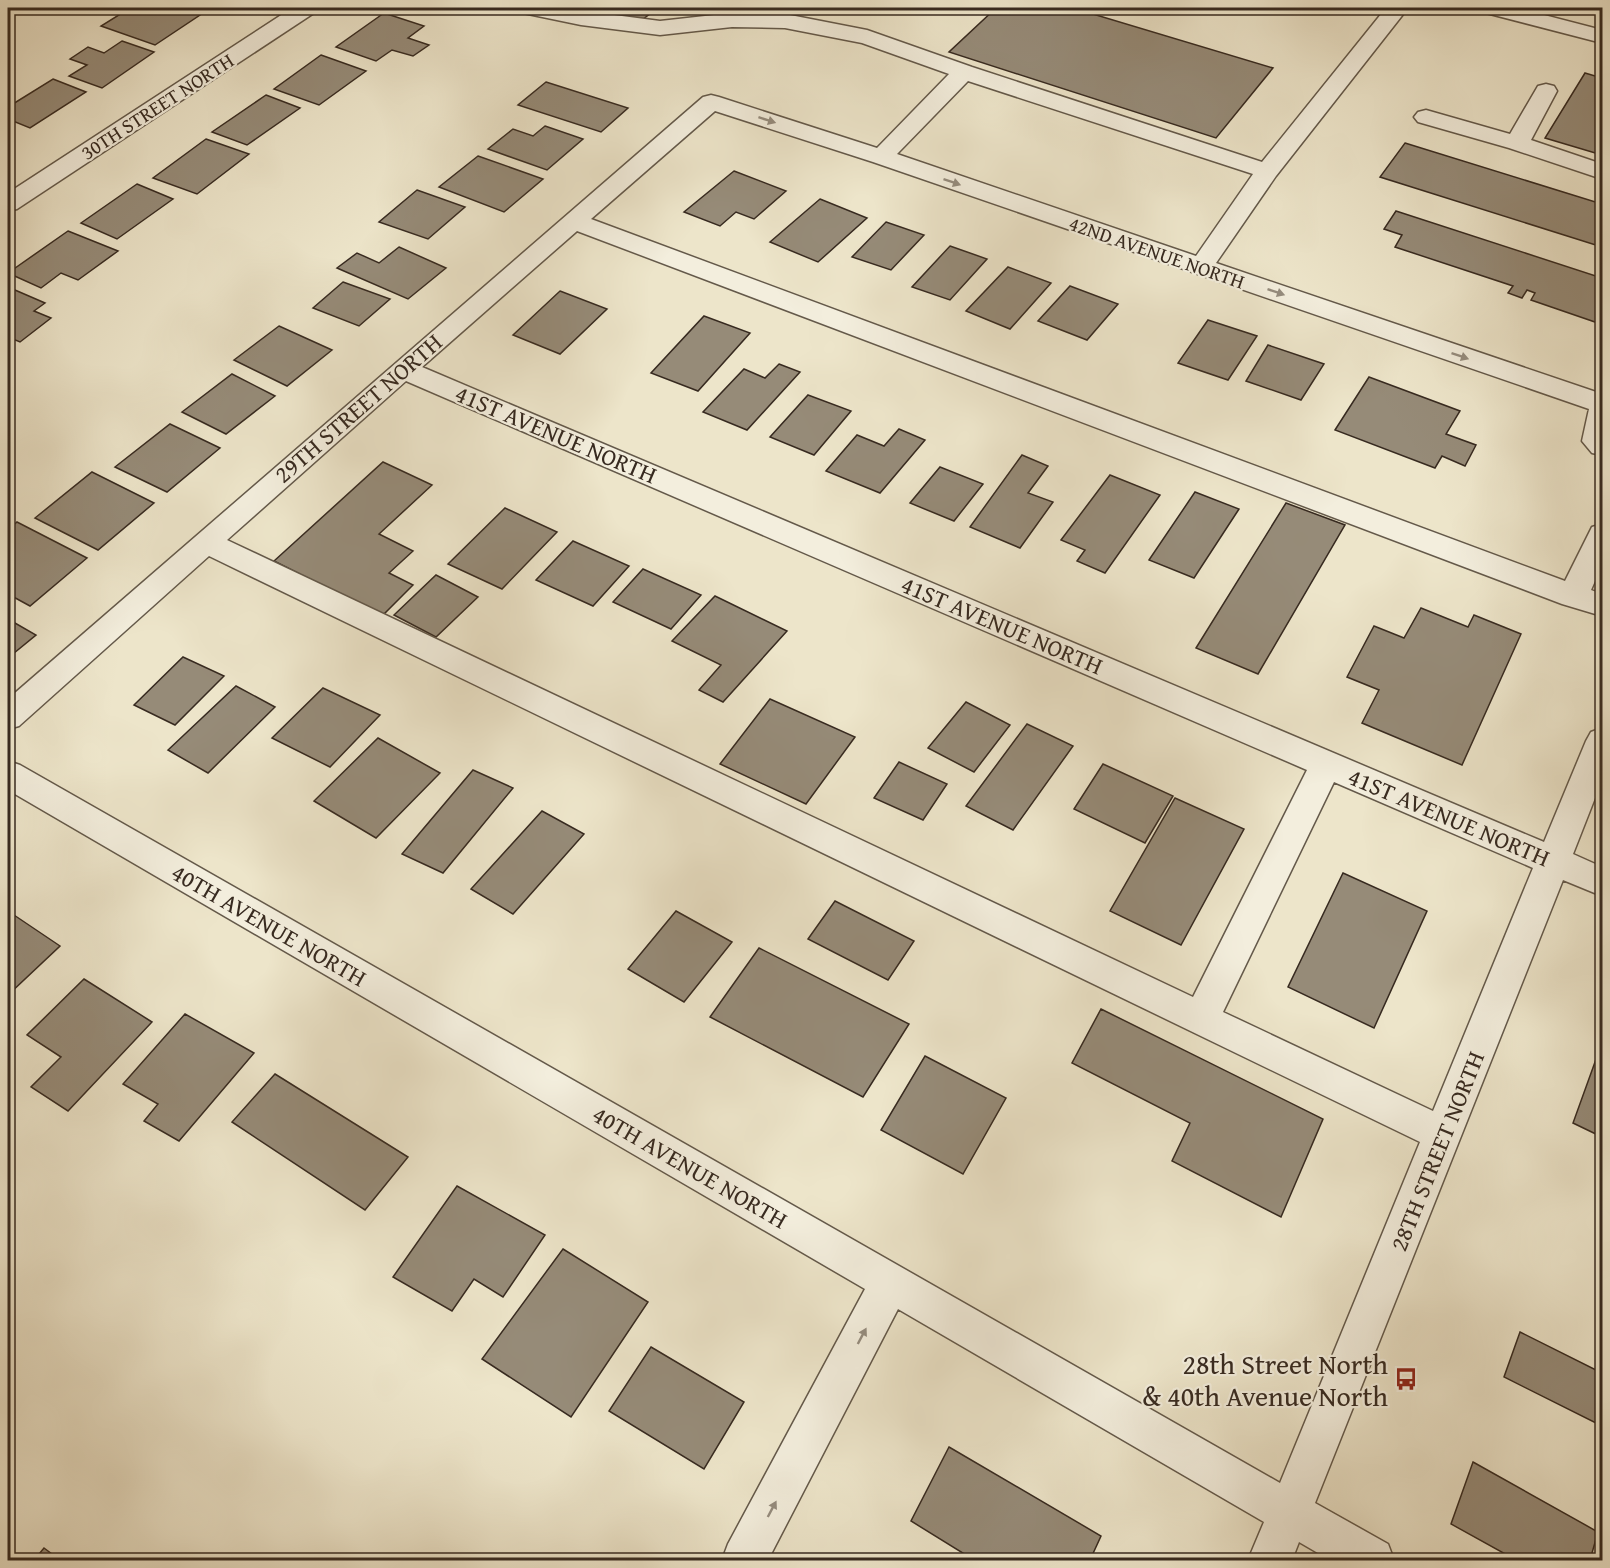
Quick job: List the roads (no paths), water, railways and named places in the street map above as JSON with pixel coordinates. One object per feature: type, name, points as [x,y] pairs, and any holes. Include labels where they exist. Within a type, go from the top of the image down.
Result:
[{"type":"street","name":"30TH STREET NORTH","points":[[8,204],[306,8]]},
{"type":"street","points":[[531,8],[581,18],[660,28],[733,14],[867,36],[964,72],[1267,171]]},
{"type":"street","points":[[1202,267],[1267,171],[1397,8]]},
{"type":"street","points":[[1494,8],[1602,37]]},
{"type":"street","points":[[881,157],[964,72]]},
{"type":"street","points":[[1517,143],[1546,91]]},
{"type":"street","name":"42ND AVENUE NORTH","points":[[711,102],[881,157],[1602,404]]},
{"type":"street","name":"29TH STREET NORTH","points":[[8,717],[403,369],[711,102]]},
{"type":"street","points":[[1426,117],[1517,143],[1602,172]]},
{"type":"street","points":[[574,221],[1602,605]]},
{"type":"street","name":"41ST AVENUE NORTH","points":[[403,369],[1602,882]]},
{"type":"street","points":[[1602,410],[1596,441],[1602,447]]},
{"type":"street","points":[[1573,596],[1602,534]]},
{"type":"street","points":[[206,542],[1444,1136]]},
{"type":"street","name":"28TH STREET NORTH","points":[[1270,1560],[1444,1136],[1602,741]]},
{"type":"street","points":[[1201,1020],[1326,764]]},
{"type":"street","name":"40TH AVENUE NORTH","points":[[8,774],[1372,1560]]},
{"type":"street","points":[[744,1560],[890,1283]]},
{"type":"place","name":"28th Street North & 40th Avenue North","points":[[1406,1379]]}]
